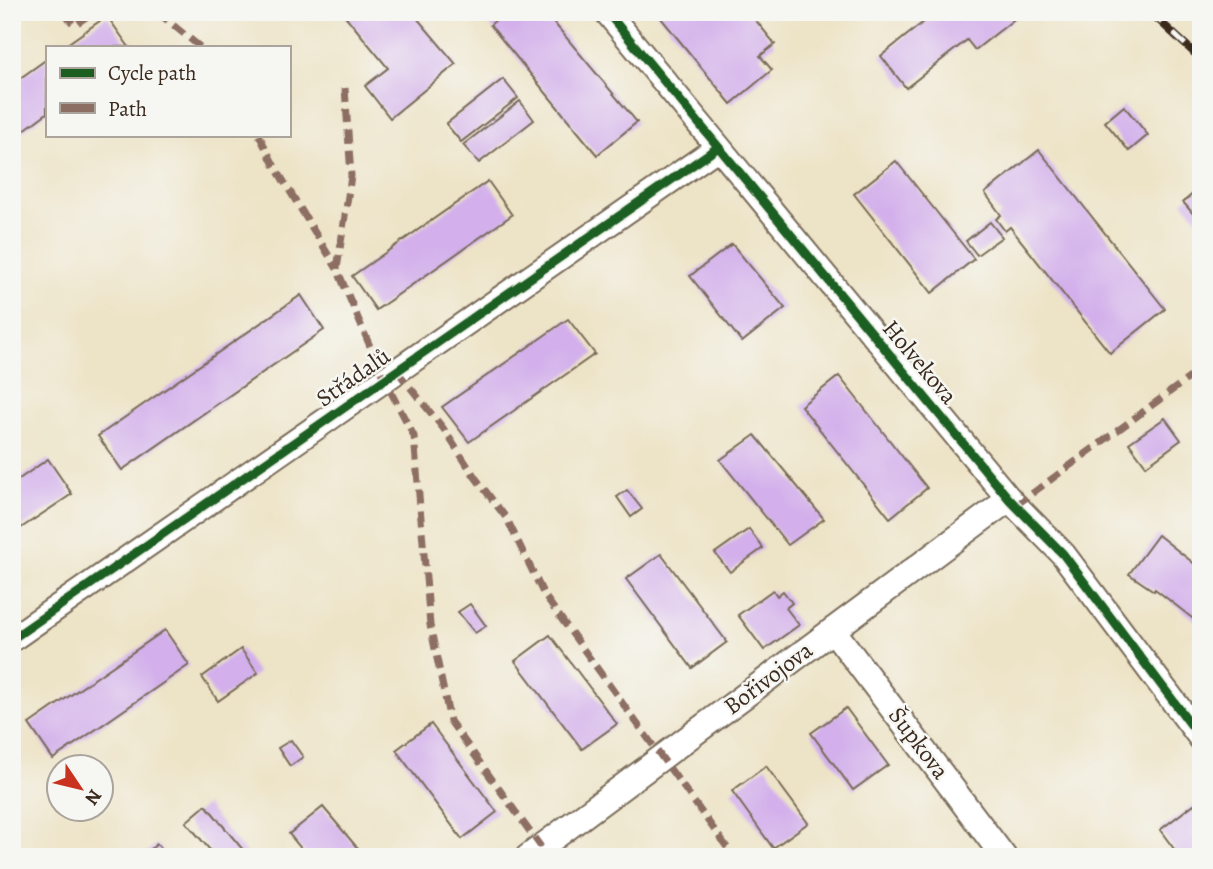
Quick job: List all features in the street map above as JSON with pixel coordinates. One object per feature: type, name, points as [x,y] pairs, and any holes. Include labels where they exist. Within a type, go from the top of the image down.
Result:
[{"type":"street","name":"Holvekova","points":[[607,12],[1009,499],[1063,554],[1201,738]]},
{"type":"street","name":"Střádalů","points":[[12,639],[717,148]]},
{"type":"street","name":"Bořivojova","points":[[528,857],[1009,499]]},
{"type":"street","name":"Šupkova","points":[[833,630],[1004,857]]},
{"type":"building","points":[[342,12],[412,12],[456,64],[390,118],[365,86],[388,68]]},
{"type":"building","points":[[505,12],[545,12],[637,122],[597,155],[490,25]]},
{"type":"building","points":[[656,12],[749,12],[775,44],[760,56],[772,70],[731,104]]},
{"type":"building","points":[[936,12],[1013,12],[1017,17],[975,50],[967,40],[906,88],[881,56]]},
{"type":"building","points":[[107,16],[128,46],[64,46]]},
{"type":"building","points":[[46,60],[46,114],[12,139],[12,84]]},
{"type":"building","points":[[503,79],[518,98],[461,142],[446,124]]},
{"type":"building","points":[[520,101],[534,120],[479,163],[463,145]]},
{"type":"building","points":[[1124,106],[1148,135],[1129,151],[1105,122]]},
{"type":"building","points":[[1039,150],[1165,309],[1110,353],[1010,227],[1005,231],[996,219],[1001,215],[985,193]]},
{"type":"building","points":[[896,161],[974,259],[932,293],[854,194]]},
{"type":"building","points":[[488,181],[512,215],[376,310],[352,276]]},
{"type":"building","points":[[1201,187],[1201,223],[1183,202]]},
{"type":"building","points":[[990,222],[1002,237],[977,255],[966,241]]},
{"type":"building","points":[[732,244],[785,308],[742,342],[690,276]]},
{"type":"building","points":[[301,295],[324,330],[122,470],[98,436]]},
{"type":"building","points":[[568,319],[595,354],[469,442],[442,407]]},
{"type":"building","points":[[839,376],[927,488],[890,518],[801,406]]},
{"type":"building","points":[[1165,418],[1181,440],[1146,466],[1129,443]]},
{"type":"building","points":[[755,435],[824,519],[788,545],[720,460]]},
{"type":"building","points":[[48,459],[72,494],[12,534],[12,484]]},
{"type":"building","points":[[627,490],[642,509],[631,517],[617,497]]},
{"type":"building","points":[[749,529],[763,548],[730,572],[715,553]]},
{"type":"building","points":[[1158,535],[1201,569],[1201,625],[1155,589],[1154,591],[1129,574]]},
{"type":"building","points":[[661,554],[727,642],[692,668],[626,579]]},
{"type":"building","points":[[773,590],[777,596],[783,591],[792,603],[786,608],[799,625],[764,650],[738,615]]},
{"type":"building","points":[[470,604],[486,626],[475,633],[458,612]]},
{"type":"building","points":[[165,630],[189,665],[60,754],[50,754],[29,724]]},
{"type":"building","points":[[550,635],[617,724],[582,749],[515,661]]},
{"type":"building","points":[[241,649],[258,673],[218,701],[202,677]]},
{"type":"building","points":[[846,708],[888,765],[853,790],[811,733]]},
{"type":"building","points":[[431,724],[497,812],[462,839],[396,750]]},
{"type":"building","points":[[291,740],[303,757],[290,766],[278,748]]},
{"type":"building","points":[[766,766],[808,823],[773,848],[732,791]]},
{"type":"building","points":[[1194,804],[1201,813],[1201,857],[1180,857],[1160,830]]},
{"type":"building","points":[[206,805],[249,857],[216,857],[186,822]]},
{"type":"building","points":[[323,807],[365,857],[308,857],[289,834]]},
{"type":"building","points":[[157,844],[168,857],[141,857],[145,854]]},
{"type":"railway","points":[[1150,12],[1201,59]]},
{"type":"marked path","points":[[64,12],[74,25],[94,12]]},
{"type":"marked path","points":[[157,12],[199,46]]},
{"type":"marked path","points":[[345,88],[351,176],[337,269],[384,379],[414,436],[430,625],[450,721],[541,847]]},
{"type":"marked path","points":[[260,136],[337,269]]},
{"type":"marked path","points":[[1015,506],[1201,369]]},
{"type":"marked path","points":[[397,371],[443,428],[507,519],[544,595],[734,857]]},
{"type":"cycle path","points":[[607,12],[1009,499],[1063,554],[1201,738]]},
{"type":"cycle path","points":[[12,639],[717,148]]}]
